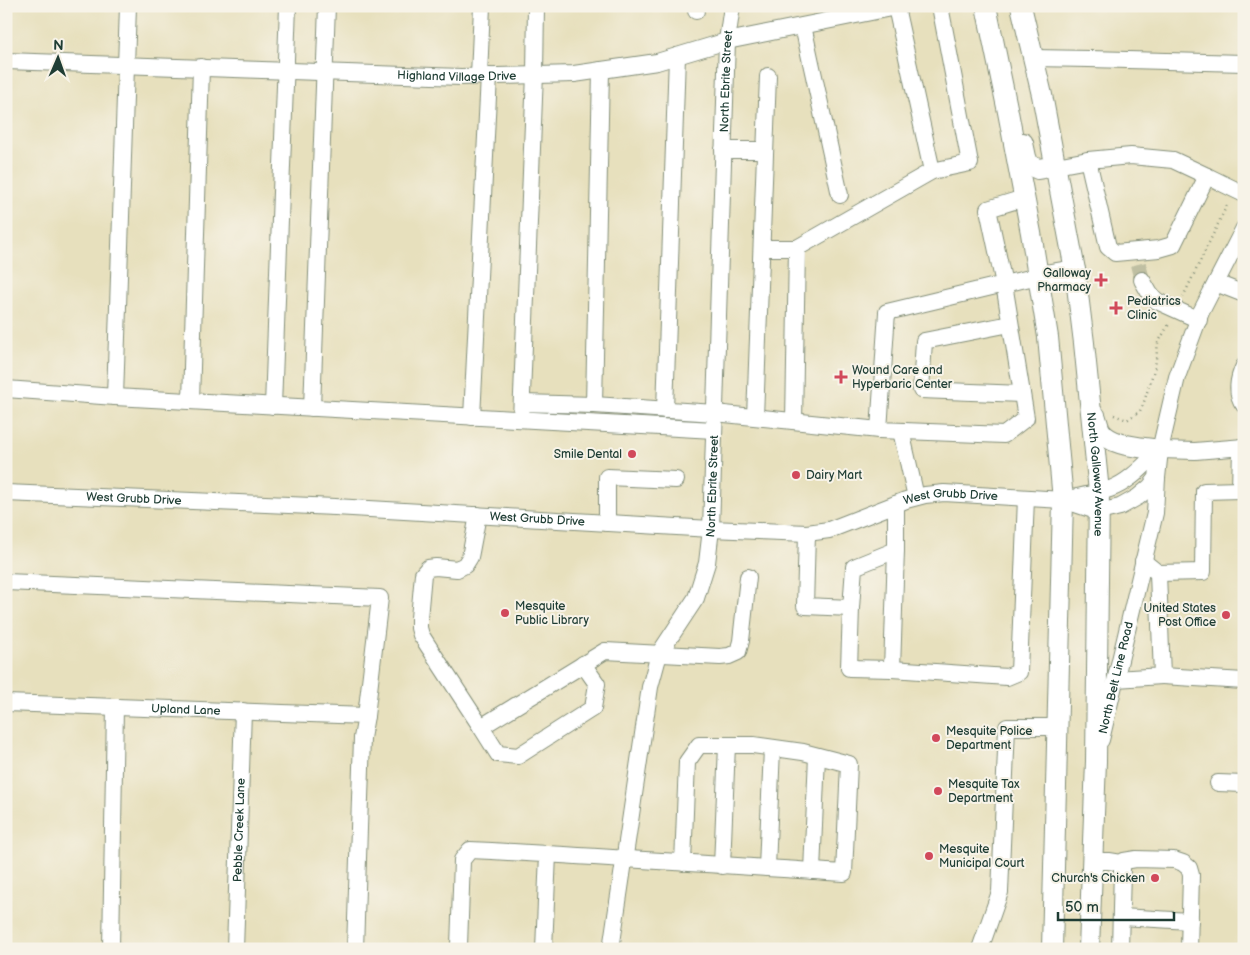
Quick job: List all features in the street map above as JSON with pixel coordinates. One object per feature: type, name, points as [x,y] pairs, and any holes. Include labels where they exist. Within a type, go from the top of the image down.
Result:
[{"type":"main road","points":[[986,6],[1024,198],[1048,337],[1063,500],[1052,949]]},
{"type":"main road","name":"North Galloway Avenue","points":[[1020,6],[1042,95],[1075,270],[1084,338],[1099,502],[1096,761],[1089,949]]},
{"type":"main road","points":[[1006,102],[1020,125],[1029,165],[1038,168],[1056,166]]},
{"type":"main road","points":[[1038,276],[1075,270]]},
{"type":"main road","points":[[1090,401],[1101,432],[1109,438],[1122,445],[1160,450]]},
{"type":"street","points":[[115,397],[128,6]]},
{"type":"street","points":[[274,406],[288,6]]},
{"type":"street","points":[[312,408],[327,6]]},
{"type":"street","points":[[472,417],[484,76],[482,6]]},
{"type":"street","points":[[521,420],[536,6]]},
{"type":"street","name":"North Ebrite Street","points":[[611,949],[650,687],[658,654],[696,598],[707,563],[711,529],[727,42],[732,6]]},
{"type":"street","points":[[762,248],[797,248],[932,171],[970,162],[940,6]]},
{"type":"street","points":[[899,7],[932,171]]},
{"type":"street","name":"Highland Village Drive","points":[[6,61],[451,76],[574,74],[657,62],[727,42],[899,7]]},
{"type":"street","points":[[803,26],[840,195]]},
{"type":"street","points":[[665,410],[678,56]]},
{"type":"street","points":[[1033,58],[1244,63]]},
{"type":"street","points":[[191,401],[201,68]]},
{"type":"street","points":[[594,405],[601,70]]},
{"type":"street","points":[[755,417],[768,76]]},
{"type":"street","points":[[723,150],[765,150]]},
{"type":"street","points":[[1056,166],[1088,160],[1131,156],[1173,160],[1239,191]]},
{"type":"street","points":[[1088,160],[1108,247],[1115,254],[1139,265],[1150,294],[1157,301],[1198,320]]},
{"type":"street","points":[[1139,265],[1159,248],[1173,245],[1208,176]]},
{"type":"street","points":[[522,403],[594,405],[714,413],[879,430],[1004,435],[1026,418],[1004,284],[988,209],[1024,198]]},
{"type":"street","points":[[1099,502],[1120,506],[1138,497],[1158,478],[1160,450],[1177,377],[1198,320],[1244,228]]},
{"type":"street","points":[[794,422],[797,248]]},
{"type":"street","points":[[879,430],[887,312],[1038,276]]},
{"type":"street","points":[[1216,283],[1244,294]]},
{"type":"street","points":[[1010,324],[924,341],[921,390],[1022,394]]},
{"type":"street","points":[[1244,366],[1240,373],[1238,389],[1241,402],[1244,405]]},
{"type":"street","points":[[6,389],[115,397],[714,430]]},
{"type":"street","points":[[901,431],[916,497]]},
{"type":"street","points":[[1099,502],[1112,489],[1135,474],[1160,450],[1242,447],[1242,492],[1204,491],[1204,572],[1158,574],[1143,561]]},
{"type":"street","points":[[607,523],[607,478],[676,480]]},
{"type":"street","name":"North Belt Line Road","points":[[1096,761],[1155,513],[1158,478]]},
{"type":"street","name":"West Grubb Drive","points":[[6,493],[336,507],[807,533],[829,530],[925,495],[944,493],[1099,502]]},
{"type":"street","points":[[896,550],[854,567],[849,668],[1006,677],[1019,672],[1026,498]]},
{"type":"street","points":[[892,669],[896,504]]},
{"type":"street","points":[[478,515],[470,557],[465,565],[457,569],[428,568],[423,574],[419,628],[498,754],[518,756],[593,708],[597,684],[583,664]]},
{"type":"street","points":[[807,533],[805,606],[852,608]]},
{"type":"street","points":[[1158,574],[1162,676]]},
{"type":"street","points":[[481,727],[605,651],[720,657],[738,652],[741,641],[748,577]]},
{"type":"street","points":[[6,582],[380,598],[362,738],[355,949]]},
{"type":"street","points":[[1116,679],[1162,676],[1244,681]]},
{"type":"street","name":"Upland Lane","points":[[6,703],[366,716]]},
{"type":"street","points":[[111,949],[115,707]]},
{"type":"street","name":"Pebble Creek Lane","points":[[235,949],[243,711]]},
{"type":"street","points":[[980,949],[1000,892],[1007,727],[1058,727]]},
{"type":"street","points":[[460,949],[462,860],[470,850],[844,873],[849,764],[803,752],[753,745],[699,745],[686,762],[683,863]]},
{"type":"street","points":[[722,866],[727,745]]},
{"type":"street","points":[[766,868],[772,748]]},
{"type":"street","points":[[812,871],[817,756]]},
{"type":"street","points":[[1218,782],[1244,784]]},
{"type":"street","points":[[544,949],[548,854]]},
{"type":"street","points":[[1093,861],[1121,863],[1142,858],[1174,860],[1184,863],[1189,868],[1191,875],[1189,949]]},
{"type":"street","points":[[1120,949],[1121,863]]},
{"type":"street","points":[[1121,917],[1190,921]]},
{"type":"path","points":[[1110,412],[1127,420],[1140,412],[1155,367],[1158,343],[1239,191]]},
{"type":"tunnel","points":[[1138,264],[1142,280]]},
{"type":"place","name":"Galloway Pharmacy","points":[[1101,280]]},
{"type":"place","name":"Pediatrics Clinic","points":[[1116,308]]},
{"type":"place","name":"Wound Care and Hyperbaric Center","points":[[841,377]]},
{"type":"place","name":"Smile Dental","points":[[632,454]]},
{"type":"place","name":"Dairy Mart","points":[[796,475]]},
{"type":"place","name":"Mesquite Public Library","points":[[505,613]]},
{"type":"place","name":"United States Post Office","points":[[1226,615]]},
{"type":"place","name":"Mesquite Police Department","points":[[936,738]]},
{"type":"place","name":"Mesquite Tax Department","points":[[938,791]]},
{"type":"place","name":"Mesquite Municipal Court","points":[[929,856]]},
{"type":"place","name":"Church's Chicken","points":[[1155,878]]}]
